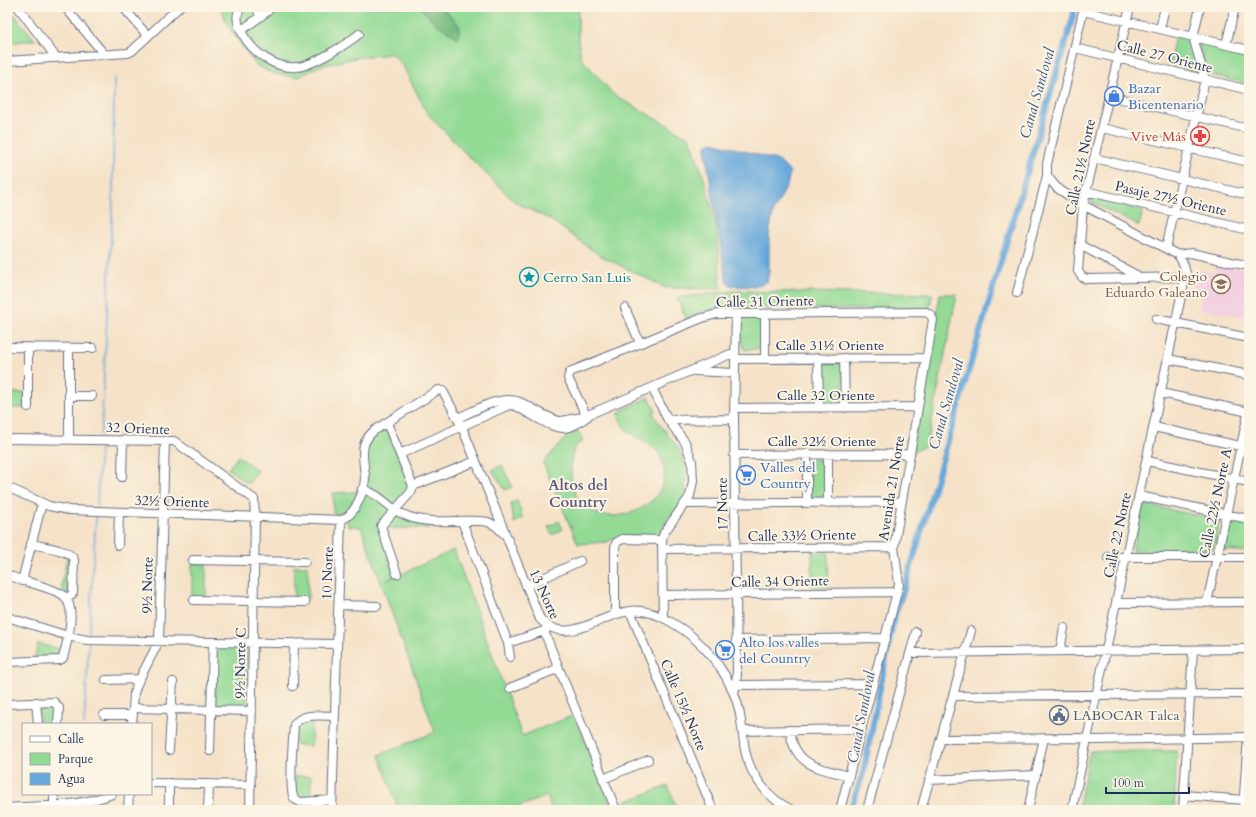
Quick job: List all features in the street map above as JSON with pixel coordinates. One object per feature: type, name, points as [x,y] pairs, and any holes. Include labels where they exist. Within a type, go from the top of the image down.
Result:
[{"type":"street","points":[[18,7],[56,56]]},
{"type":"street","points":[[65,7],[104,54]]},
{"type":"street","points":[[124,7],[147,35]]},
{"type":"street","points":[[241,7],[236,15],[238,25],[254,49],[264,58],[286,67],[306,65],[350,41],[359,34]]},
{"type":"street","points":[[260,7],[258,11],[260,17]]},
{"type":"street","points":[[242,30],[268,11],[268,7]]},
{"type":"street","name":"Calle 21½ Norte","points":[[1130,7],[1083,205],[1077,266],[1078,271],[1082,277],[1087,279],[1186,277]]},
{"type":"street","points":[[1160,29],[1165,7]]},
{"type":"street","points":[[1166,248],[1205,79],[1193,37],[1200,7]]},
{"type":"street","points":[[1226,45],[1235,7]]},
{"type":"street","points":[[7,61],[56,56],[128,53],[132,51],[175,8]]},
{"type":"street","points":[[1017,293],[1047,176],[1047,164],[1084,9],[1127,21],[1249,50]]},
{"type":"street","name":"Calle 27 Oriente","points":[[1075,48],[1249,90]]},
{"type":"street","points":[[1109,96],[1249,129]]},
{"type":"street","points":[[1102,128],[1249,162]]},
{"type":"street","points":[[1094,158],[1249,195]]},
{"type":"street","points":[[1047,176],[1057,188],[1083,205],[1178,255],[1191,253],[1249,266]]},
{"type":"street","name":"Pasaje 27½ Oriente","points":[[1086,191],[1249,230]]},
{"type":"street","points":[[1080,245],[1141,278]]},
{"type":"street","name":"Calle 22 Norte","points":[[1072,810],[1186,277],[1185,266],[1178,255]]},
{"type":"street","points":[[625,308],[640,343]]},
{"type":"street","name":"Calle 31 Oriente","points":[[586,417],[568,378],[568,374],[572,370],[702,318],[717,314],[926,312]]},
{"type":"street","name":"Avenida 21 Norte","points":[[840,810],[899,584],[894,547],[933,320],[931,315],[926,312]]},
{"type":"street","name":"17 Norte","points":[[735,689],[736,548],[734,373],[736,314]]},
{"type":"street","points":[[765,314],[765,358]]},
{"type":"street","points":[[1156,319],[1249,338]]},
{"type":"street","points":[[7,347],[93,348]]},
{"type":"street","points":[[28,347],[28,406]]},
{"type":"street","points":[[69,348],[69,439]]},
{"type":"street","points":[[458,418],[501,400],[511,402],[558,428],[570,428],[590,414],[692,371],[735,355]]},
{"type":"street","name":"Calle 31½ Oriente","points":[[735,355],[765,358],[926,358]]},
{"type":"street","points":[[818,358],[819,408]]},
{"type":"street","points":[[844,358],[844,408]]},
{"type":"street","points":[[1168,359],[1249,375]]},
{"type":"street","points":[[692,371],[734,373]]},
{"type":"street","points":[[652,388],[668,420],[685,442],[692,461],[691,491],[686,504],[664,533],[662,540],[663,618]]},
{"type":"street","name":"13 Norte","points":[[387,423],[438,390],[443,391],[462,427],[537,614],[547,629],[559,668],[616,810]]},
{"type":"street","points":[[1161,393],[1249,411]]},
{"type":"street","points":[[69,396],[92,396]]},
{"type":"street","points":[[400,454],[462,427],[511,402]]},
{"type":"street","name":"Calle 32 Oriente","points":[[734,408],[917,407]]},
{"type":"street","name":"Calle 22½ Norte A","points":[[1207,603],[1234,479],[1245,447],[1249,411]]},
{"type":"street","points":[[668,420],[734,419]]},
{"type":"street","points":[[341,520],[351,514],[362,489],[365,477],[364,443],[370,434],[387,423],[413,486],[411,492],[381,526],[397,574]]},
{"type":"street","points":[[1154,427],[1245,447]]},
{"type":"street","name":"32 Oriente","points":[[7,439],[123,440],[179,443],[250,494],[255,501],[255,517]]},
{"type":"street","points":[[122,477],[123,440]]},
{"type":"street","name":"9½ Norte","points":[[132,723],[134,693],[139,679],[159,641],[164,441]]},
{"type":"street","points":[[807,454],[807,503]]},
{"type":"street","points":[[828,454],[828,503]]},
{"type":"street","name":"Calle 32½ Oriente","points":[[734,455],[909,454]]},
{"type":"street","points":[[413,486],[476,461]]},
{"type":"street","points":[[1146,461],[1249,482]]},
{"type":"street","name":"32½ Oriente","points":[[7,486],[42,503],[69,510],[341,520]]},
{"type":"street","points":[[362,489],[375,493],[395,509],[407,516],[420,520],[488,522],[496,526],[507,539]]},
{"type":"street","points":[[1139,496],[1249,519]]},
{"type":"street","points":[[686,504],[901,502]]},
{"type":"street","points":[[22,581],[42,503]]},
{"type":"street","points":[[118,545],[119,512]]},
{"type":"street","name":"9½ Norte C","points":[[250,810],[255,517]]},
{"type":"street","name":"10 Norte","points":[[332,810],[341,520]]},
{"type":"street","points":[[462,521],[508,643],[510,657]]},
{"type":"street","points":[[615,615],[615,548],[618,542],[624,539],[662,540]]},
{"type":"street","points":[[31,544],[69,552],[72,555],[74,560],[72,593],[66,599]]},
{"type":"street","name":"Calle 33½ Oriente","points":[[662,549],[894,547]]},
{"type":"street","points":[[1108,557],[1249,557]]},
{"type":"street","points":[[192,560],[305,562]]},
{"type":"street","points":[[526,586],[580,561]]},
{"type":"street","points":[[7,575],[60,592],[66,599],[70,617],[68,636],[63,658],[60,660],[7,662]]},
{"type":"street","name":"Calle 34 Oriente","points":[[663,595],[897,592]]},
{"type":"street","points":[[194,600],[306,602]]},
{"type":"street","points":[[1116,603],[1249,602]]},
{"type":"street","points":[[339,605],[377,606]]},
{"type":"street","points":[[508,643],[547,629],[562,631],[574,630],[630,611],[646,612],[663,618],[684,630],[706,649],[735,689],[747,758],[755,777],[772,797],[790,810]]},
{"type":"street","name":"Calle 15½ Norte","points":[[630,611],[713,810]]},
{"type":"street","points":[[7,617],[68,636],[94,640],[337,644]]},
{"type":"street","points":[[1060,651],[1064,628]]},
{"type":"street","points":[[921,810],[971,631]]},
{"type":"street","points":[[866,810],[916,632]]},
{"type":"street","points":[[736,640],[886,638]]},
{"type":"street","points":[[210,751],[213,642]]},
{"type":"street","points":[[293,686],[294,643]]},
{"type":"street","points":[[911,653],[1249,649]]},
{"type":"street","points":[[1183,810],[1193,650]]},
{"type":"street","points":[[510,688],[559,668]]},
{"type":"street","points":[[106,680],[139,679]]},
{"type":"street","points":[[169,750],[173,682]]},
{"type":"street","points":[[735,689],[874,684]]},
{"type":"street","points":[[953,696],[1249,694]]},
{"type":"street","points":[[7,704],[52,701],[57,703],[59,710],[58,723]]},
{"type":"street","points":[[36,702],[38,723]]},
{"type":"street","points":[[104,715],[133,711],[172,709],[252,711]]},
{"type":"street","points":[[332,800],[300,802],[294,798],[292,777],[294,725],[299,719],[335,716]]},
{"type":"street","points":[[743,731],[862,729]]},
{"type":"street","points":[[790,730],[794,746],[804,761],[815,767],[849,776]]},
{"type":"street","points":[[941,739],[1249,737],[1243,810]]},
{"type":"street","points":[[1028,810],[1044,738]]},
{"type":"street","points":[[603,779],[648,760]]},
{"type":"street","points":[[929,780],[1036,775]]},
{"type":"street","points":[[152,783],[250,785]]},
{"type":"street","points":[[169,783],[169,810]]},
{"type":"street","points":[[208,810],[209,784]]},
{"type":"street","points":[[54,795],[54,805]]},
{"type":"street","points":[[7,808],[31,808],[77,803],[108,795]]},
{"type":"street","points":[[128,810],[129,795]]},
{"type":"street","points":[[1184,795],[1244,800]]},
{"type":"shaded area","name":"Colegio Eduardo Galeano","points":[[1217,264],[1249,270],[1249,318],[1199,309],[1201,296],[1190,294],[1195,270],[1215,273]]},
{"type":"green space","points":[[7,7],[10,7],[11,11],[35,40],[7,43]]},
{"type":"green space","points":[[220,7],[578,7],[578,40],[581,58],[614,95],[690,138],[705,181],[716,224],[721,289],[666,288],[599,255],[551,220],[515,202],[427,113],[404,68],[393,54],[360,57],[320,66],[298,77],[274,74],[256,65],[231,31]]},
{"type":"green space","points":[[420,7],[439,8],[451,15],[460,27],[458,38],[434,22]]},
{"type":"green space","points":[[1175,35],[1191,39],[1200,73],[1169,65]]},
{"type":"green space","points":[[1197,40],[1249,52],[1249,71],[1246,83],[1207,74]]},
{"type":"green space","points":[[1092,198],[1143,210],[1139,226],[1091,202]]},
{"type":"green space","points":[[732,291],[932,294],[930,307],[926,310],[744,308],[706,311],[687,320],[677,298]]},
{"type":"green space","points":[[940,294],[957,294],[927,445],[912,453]]},
{"type":"green space","points":[[744,315],[762,317],[763,348],[745,350],[743,347],[741,332]]},
{"type":"green space","points":[[823,362],[843,362],[843,402],[823,402]]},
{"type":"green space","points":[[7,393],[25,393],[25,408],[7,408]]},
{"type":"green space","points":[[649,397],[656,411],[653,413],[679,450],[685,466],[685,490],[682,502],[663,525],[660,535],[616,537],[607,542],[578,544],[543,463],[569,434],[578,431],[583,441],[575,447],[571,463],[574,490],[586,507],[602,515],[621,515],[639,509],[654,498],[663,482],[663,464],[660,456],[653,447],[626,430],[618,414],[622,410]]},
{"type":"green space","points":[[386,426],[411,486],[395,506],[364,488],[366,443]]},
{"type":"green space","points":[[238,456],[258,471],[248,484],[228,469]]},
{"type":"green space","points":[[810,459],[825,460],[826,497],[810,497]]},
{"type":"green space","points":[[502,465],[512,487],[505,490],[492,470]]},
{"type":"green space","points":[[357,489],[366,491],[431,528],[379,528],[395,576],[386,581],[454,550],[522,736],[574,715],[613,810],[552,810],[547,796],[510,810],[399,810],[379,755],[435,732],[361,527],[348,526],[346,514],[333,513],[333,493],[356,492]]},
{"type":"green space","points":[[517,501],[523,518],[514,523],[511,503]]},
{"type":"green space","points":[[1143,504],[1220,520],[1214,549],[1132,551]]},
{"type":"green space","points":[[1230,519],[1249,523],[1249,552],[1223,550]]},
{"type":"green space","points":[[559,521],[563,529],[552,535],[548,527]]},
{"type":"green space","points":[[812,552],[828,553],[829,587],[812,587]]},
{"type":"green space","points":[[67,556],[70,558],[68,595],[61,588]]},
{"type":"green space","points":[[192,563],[206,563],[206,597],[192,597]]},
{"type":"green space","points":[[294,566],[308,566],[308,599],[294,599]]},
{"type":"green space","points":[[38,644],[65,650],[63,658],[34,662]]},
{"type":"green space","points":[[216,647],[247,648],[247,707],[215,707]]},
{"type":"green space","points":[[55,706],[54,723],[40,723],[39,708]]},
{"type":"green space","points":[[305,720],[312,720],[311,746],[295,745],[296,726],[301,725]]},
{"type":"green space","points":[[1090,751],[1177,751],[1174,810],[1078,810]]},
{"type":"green space","points":[[295,776],[311,776],[311,797],[301,797],[295,792]]},
{"type":"green space","points":[[668,786],[678,810],[615,810],[613,806]]},
{"type":"water","points":[[713,142],[779,161],[790,172],[787,186],[773,212],[769,235],[769,271],[767,282],[755,287],[731,286],[726,280],[706,155],[706,145]]},
{"type":"waterway","name":"Canal Sandoval","points":[[850,810],[863,774],[894,617],[906,583],[1073,17],[1074,7]]},
{"type":"waterway","points":[[101,435],[113,198],[114,77]]},
{"type":"waterway","points":[[97,507],[100,444]]},
{"type":"waterway","points":[[89,632],[96,517]]},
{"type":"waterway","points":[[84,723],[89,642]]},
{"type":"waterway","points":[[79,800],[80,795]]},
{"type":"place","name":"Bazar Bicentenario","points":[[1114,96]]},
{"type":"place","name":"Vive Más","points":[[1200,136]]},
{"type":"place","name":"Cerro San Luis","points":[[529,277]]},
{"type":"place","name":"Colegio Eduardo Galeano","points":[[1221,284]]},
{"type":"place","name":"Valles del Country","points":[[746,475]]},
{"type":"place","name":"Alto los valles del Country","points":[[725,650]]},
{"type":"place","name":"LABOCAR Talca","points":[[1059,715]]},
{"type":"district","name":"Altos del Country","points":[[578,494]]}]
